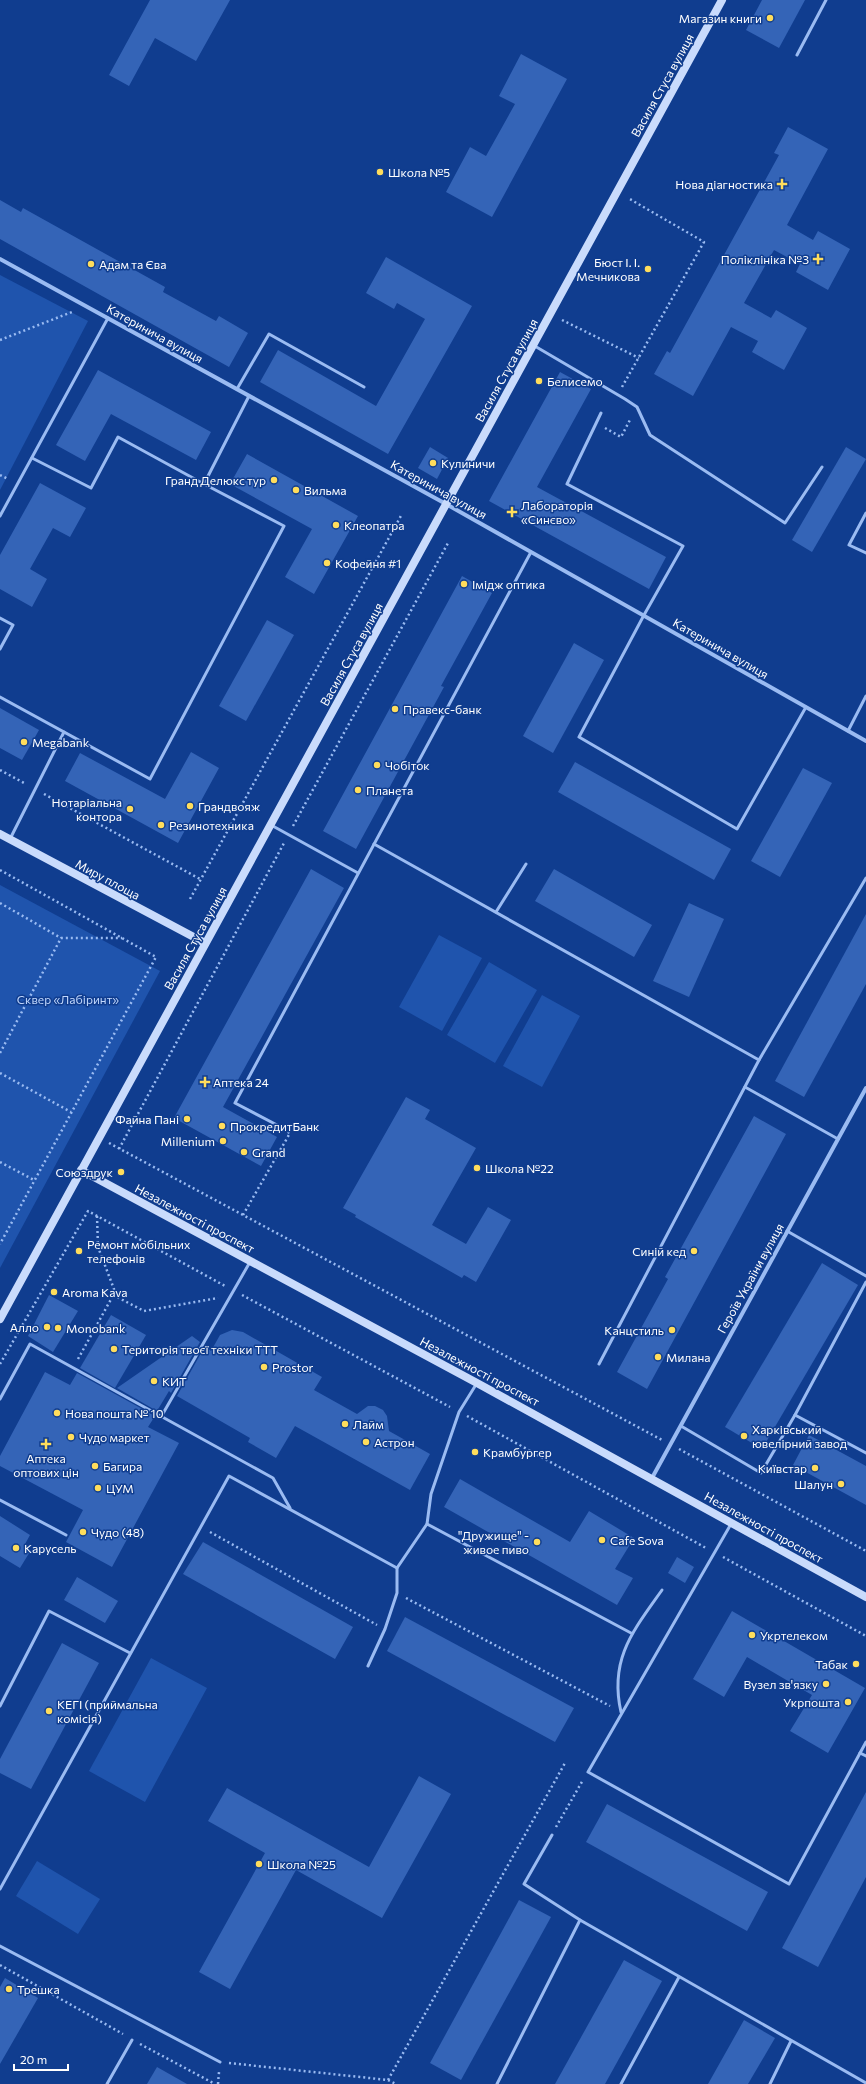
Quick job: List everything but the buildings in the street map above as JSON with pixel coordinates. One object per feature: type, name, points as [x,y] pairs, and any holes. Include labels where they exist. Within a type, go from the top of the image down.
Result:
[{"type":"street","name":"Василя Стуса вулиця","points":[[0,1319],[722,0]]},
{"type":"street","name":"Катеринича вулиця","points":[[0,258],[446,504],[866,741]]},
{"type":"street","name":"Миру площа","points":[[0,834],[205,944]]},
{"type":"street","name":"Героїв України вулиця","points":[[652,1478],[866,1088]]},
{"type":"street","name":"Незалежності проспект","points":[[81,1170],[652,1478],[866,1597]]},
{"type":"lane","points":[[797,55],[826,0]]},
{"type":"lane","points":[[0,516],[108,318]]},
{"type":"lane","points":[[237,389],[269,334],[364,387]]},
{"type":"lane","points":[[533,345],[618,395],[637,408],[650,435],[785,523],[822,467]]},
{"type":"lane","points":[[204,484],[249,396]]},
{"type":"lane","points":[[601,414],[567,484],[683,546],[644,615],[579,737],[737,829],[806,707]]},
{"type":"lane","points":[[0,697],[150,779],[284,526],[118,437],[91,488],[32,458]]},
{"type":"lane","points":[[866,513],[849,545],[866,553]]},
{"type":"lane","points":[[277,1125],[235,1103],[532,552]]},
{"type":"lane","points":[[0,618],[13,625],[0,649]]},
{"type":"lane","points":[[848,731],[866,696]]},
{"type":"lane","points":[[10,840],[64,732]]},
{"type":"lane","points":[[271,825],[358,873]]},
{"type":"lane","points":[[374,844],[760,1060]]},
{"type":"lane","points":[[496,912],[526,864]]},
{"type":"lane","points":[[599,1364],[745,1087],[866,878]]},
{"type":"lane","points":[[745,1087],[838,1139]]},
{"type":"lane","points":[[787,1232],[866,1276]]},
{"type":"lane","points":[[161,1417],[250,1262]]},
{"type":"lane","points":[[681,1426],[761,1473],[795,1415],[866,1282]]},
{"type":"lane","points":[[0,1399],[30,1344],[273,1478],[290,1509]]},
{"type":"lane","points":[[368,1666],[385,1629],[397,1593],[397,1568],[426,1524],[431,1494],[459,1412],[477,1383]]},
{"type":"lane","points":[[795,1415],[866,1453]]},
{"type":"lane","points":[[0,1889],[229,1476],[397,1568]]},
{"type":"lane","points":[[0,1500],[66,1535]]},
{"type":"lane","points":[[732,1522],[621,1712],[588,1772],[788,1884],[866,1742]]},
{"type":"lane","points":[[426,1524],[631,1633]]},
{"type":"lane","points":[[621,1712],[616,1691],[623,1653],[631,1633],[662,1590]]},
{"type":"lane","points":[[0,1706],[49,1612],[130,1653]]},
{"type":"lane","points":[[860,1753],[866,1756]]},
{"type":"lane","points":[[552,1835],[524,1884],[580,1920],[866,2083]]},
{"type":"lane","points":[[497,2084],[580,1920]]},
{"type":"lane","points":[[0,1946],[220,2062]]},
{"type":"lane","points":[[621,2084],[679,1977]]},
{"type":"lane","points":[[107,2084],[132,2040]]},
{"type":"lane","points":[[770,2084],[791,2041]]},
{"type":"path","points":[[618,192],[704,242],[618,395]]},
{"type":"path","points":[[0,340],[87,306]]},
{"type":"path","points":[[550,314],[639,358]]},
{"type":"path","points":[[596,422],[621,437],[637,408]]},
{"type":"path","points":[[190,899],[402,514]]},
{"type":"path","points":[[0,770],[200,879]]},
{"type":"path","points":[[0,870],[156,957],[0,1244]]},
{"type":"path","points":[[0,903],[61,938],[123,938]]},
{"type":"path","points":[[0,1053],[61,938]]},
{"type":"path","points":[[0,1073],[71,1112]]},
{"type":"path","points":[[242,1215],[290,1133],[277,1125]]},
{"type":"path","points":[[119,1149],[671,1444],[866,1551]]},
{"type":"path","points":[[0,1162],[34,1180]]},
{"type":"path","points":[[0,1364],[88,1212],[459,1412],[866,1636]]},
{"type":"path","points":[[96,1216],[98,1247],[117,1297],[144,1311],[231,1296]]},
{"type":"path","points":[[73,1368],[115,1291]]},
{"type":"path","points":[[201,1527],[385,1629]]},
{"type":"path","points":[[397,1593],[621,1712]]},
{"type":"path","points":[[388,2080],[565,1763]]},
{"type":"path","points":[[552,1835],[588,1772]]},
{"type":"path","points":[[0,1965],[132,2040],[215,2084]]},
{"type":"path","points":[[220,2062],[388,2080],[396,2084]]},
{"type":"green space","points":[[0,275],[88,321],[0,490]]},
{"type":"green space","name":"Сквер «Лабіринт»","points":[[0,885],[160,971],[0,1268]]},
{"type":"green space","points":[[439,935],[482,958],[442,1031],[399,1007]]},
{"type":"green space","points":[[489,962],[537,990],[495,1063],[447,1035]]},
{"type":"green space","points":[[542,995],[580,1016],[542,1087],[503,1066]]},
{"type":"green space","points":[[151,1658],[207,1688],[145,1802],[89,1771]]},
{"type":"green space","points":[[37,1861],[100,1899],[78,1934],[16,1896]]},
{"type":"place","name":"Магазин книги","points":[[770,18]]},
{"type":"place","name":"Школа №5","points":[[380,172]]},
{"type":"place","name":"Нова діагностика","points":[[782,184]]},
{"type":"place","name":"Поліклініка №3","points":[[818,259]]},
{"type":"place","name":"Адам та Єва","points":[[91,264]]},
{"type":"place","name":"Бюст І. І. Мечникова","points":[[648,269]]},
{"type":"place","name":"Белисемо","points":[[539,381]]},
{"type":"place","name":"Кулиничи","points":[[433,463]]},
{"type":"place","name":"Гранд Делюкс тур","points":[[274,480]]},
{"type":"place","name":"Вильма","points":[[296,490]]},
{"type":"place","name":"Лабораторія «Синєво»","points":[[512,512]]},
{"type":"place","name":"Клеопатра","points":[[336,525]]},
{"type":"place","name":"Кофейня #1","points":[[327,563]]},
{"type":"place","name":"Імідж оптика","points":[[464,584]]},
{"type":"place","name":"Правекс-банк","points":[[395,709]]},
{"type":"place","name":"Megabank","points":[[24,742]]},
{"type":"place","name":"Чобіток","points":[[377,765]]},
{"type":"place","name":"Планета","points":[[358,790]]},
{"type":"place","name":"Грандвояж","points":[[190,806]]},
{"type":"place","name":"Нотаріальна контора","points":[[130,809]]},
{"type":"place","name":"Резинотехника","points":[[161,825]]},
{"type":"place","name":"Аптека 24","points":[[205,1082]]},
{"type":"place","name":"Файна Пані","points":[[187,1119]]},
{"type":"place","name":"ПрокредитБанк","points":[[222,1126]]},
{"type":"place","name":"Millenium","points":[[223,1141]]},
{"type":"place","name":"Grand","points":[[244,1152]]},
{"type":"place","name":"Школа №22","points":[[477,1168]]},
{"type":"place","name":"Союздрук","points":[[121,1172]]},
{"type":"place","name":"Ремонт мобільних телефонів","points":[[79,1251]]},
{"type":"place","name":"Синій кед","points":[[694,1251]]},
{"type":"place","name":"Aroma Kava","points":[[54,1292]]},
{"type":"place","name":"Алло","points":[[47,1327]]},
{"type":"place","name":"Monobank","points":[[58,1328]]},
{"type":"place","name":"Канцстиль","points":[[672,1330]]},
{"type":"place","name":"Територія твоєї техніки ТТТ","points":[[114,1349]]},
{"type":"place","name":"Милана","points":[[658,1357]]},
{"type":"place","name":"Prostor","points":[[264,1367]]},
{"type":"place","name":"КИТ","points":[[154,1381]]},
{"type":"place","name":"Нова пошта № 10","points":[[57,1413]]},
{"type":"place","name":"Лайм","points":[[345,1424]]},
{"type":"place","name":"Харківський ювелірний завод","points":[[744,1436]]},
{"type":"place","name":"Чудо маркет","points":[[71,1437]]},
{"type":"place","name":"Астрон","points":[[366,1442]]},
{"type":"place","name":"Аптека оптових цін","points":[[46,1444]]},
{"type":"place","name":"Крамбургер","points":[[475,1452]]},
{"type":"place","name":"Багира","points":[[95,1466]]},
{"type":"place","name":"Київстар","points":[[815,1468]]},
{"type":"place","name":"Шалун","points":[[841,1484]]},
{"type":"place","name":"ЦУМ","points":[[98,1488]]},
{"type":"place","name":"Чудо (48)","points":[[83,1532]]},
{"type":"place","name":"Cafe Sova","points":[[602,1540]]},
{"type":"place","name":"\"Дружище\" - живое пиво","points":[[537,1542]]},
{"type":"place","name":"Карусель","points":[[16,1548]]},
{"type":"place","name":"Укртелеком","points":[[752,1635]]},
{"type":"place","name":"Табак","points":[[856,1664]]},
{"type":"place","name":"Вузел зв'язку","points":[[826,1684]]},
{"type":"place","name":"Укрпошта","points":[[848,1702]]},
{"type":"place","name":"КЕГІ (приймальна комісія)","points":[[49,1711]]},
{"type":"place","name":"Школа №25","points":[[259,1864]]},
{"type":"place","name":"Трешка","points":[[9,1989]]}]
